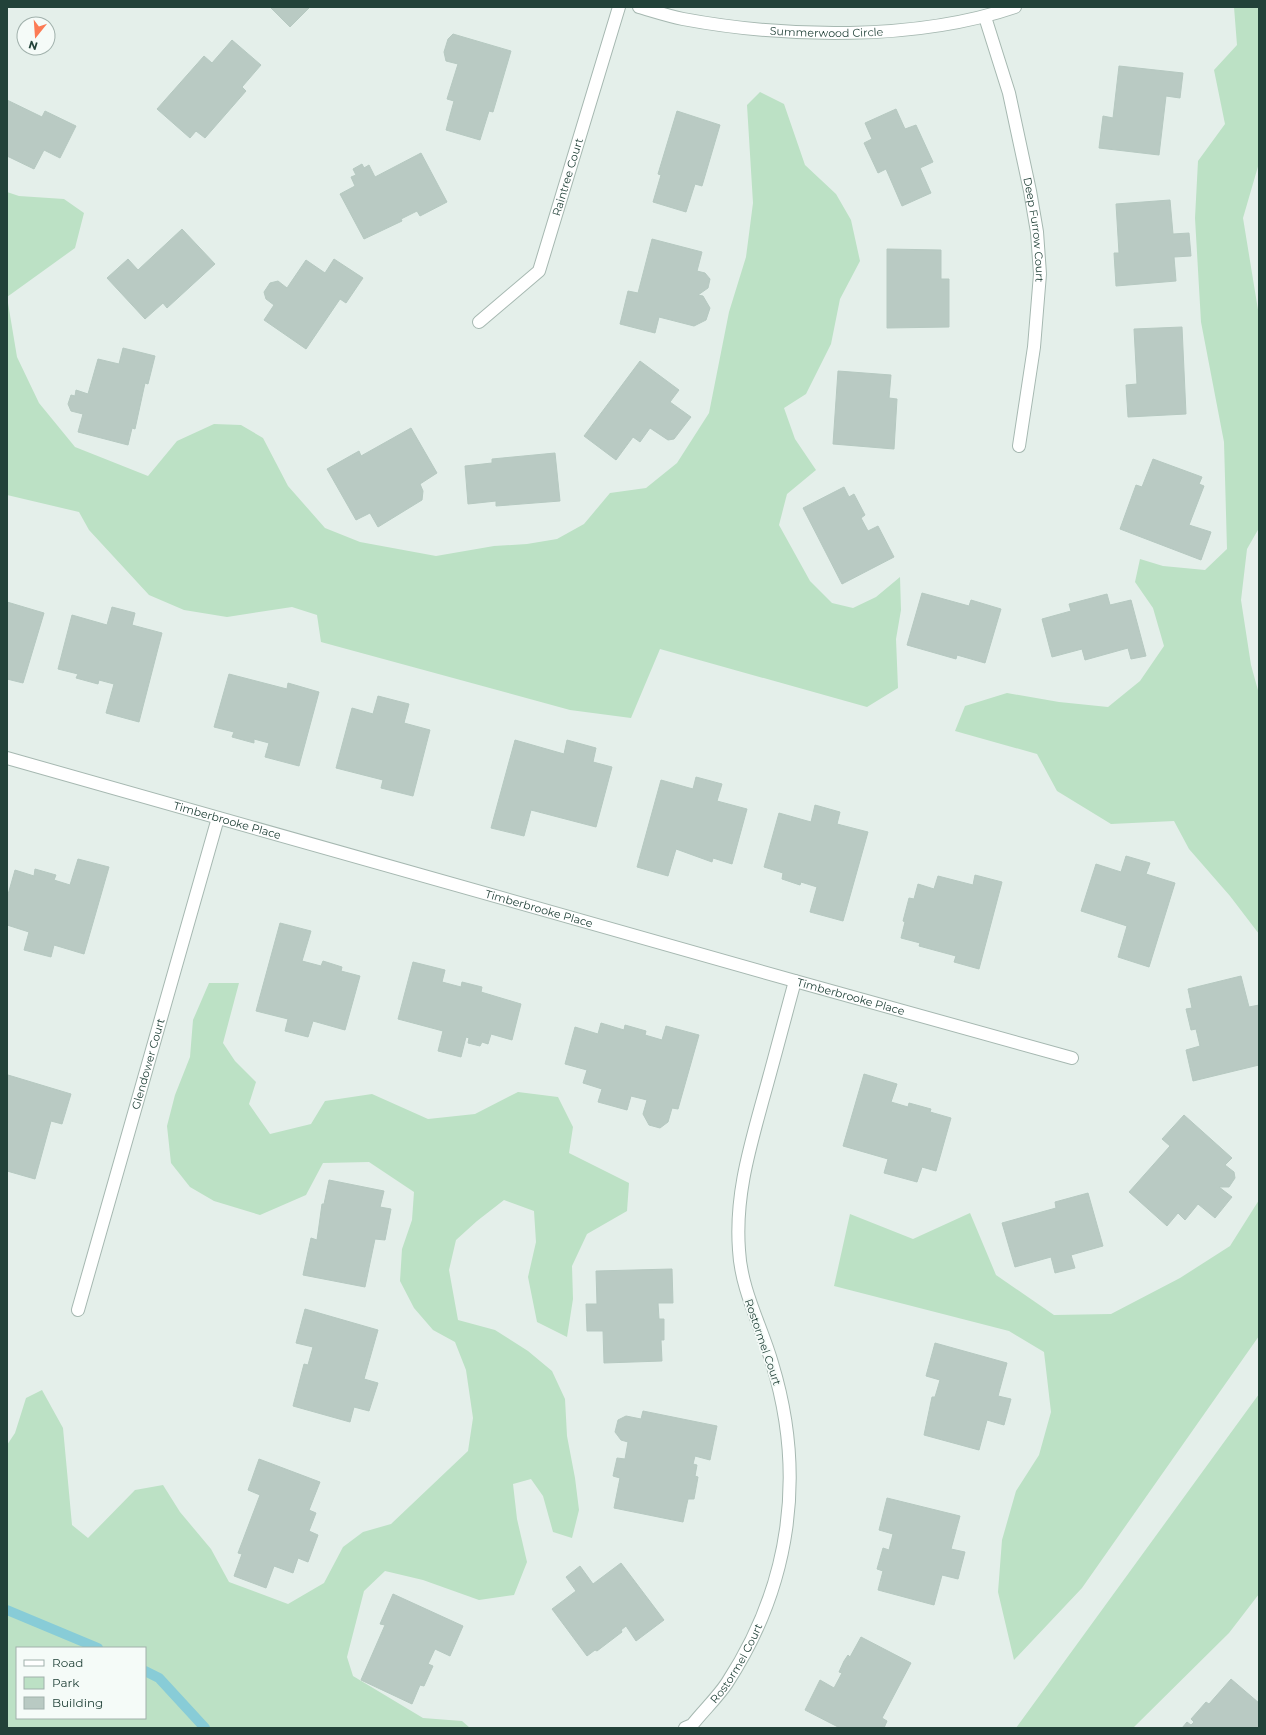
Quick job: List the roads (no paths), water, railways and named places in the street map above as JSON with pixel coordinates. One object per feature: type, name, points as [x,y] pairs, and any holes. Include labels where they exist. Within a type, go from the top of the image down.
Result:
[{"type":"street","name":"Raintree Court","points":[[478,322],[539,271],[619,7]]},
{"type":"street","name":"Summerwood Circle","points":[[639,7],[682,19],[764,30],[840,32],[900,30],[985,17],[1015,7]]},
{"type":"street","name":"Deep Furrow Court","points":[[985,17],[1009,94],[1030,191],[1037,232],[1040,274],[1034,347],[1019,446]]},
{"type":"street","name":"Timberbrooke Place","points":[[7,758],[1072,1058]]},
{"type":"street","name":"Glendower Court","points":[[78,1310],[218,818]]},
{"type":"street","name":"Rostormel Court","points":[[686,1728],[692,1725],[726,1683],[753,1638],[778,1574],[788,1521],[791,1468],[786,1415],[772,1362],[747,1296],[739,1251],[739,1200],[747,1156],[795,981]]},
{"type":"waterway","points":[[7,1610],[96,1647]]},
{"type":"waterway","points":[[146,1672],[159,1678],[205,1728]]}]
